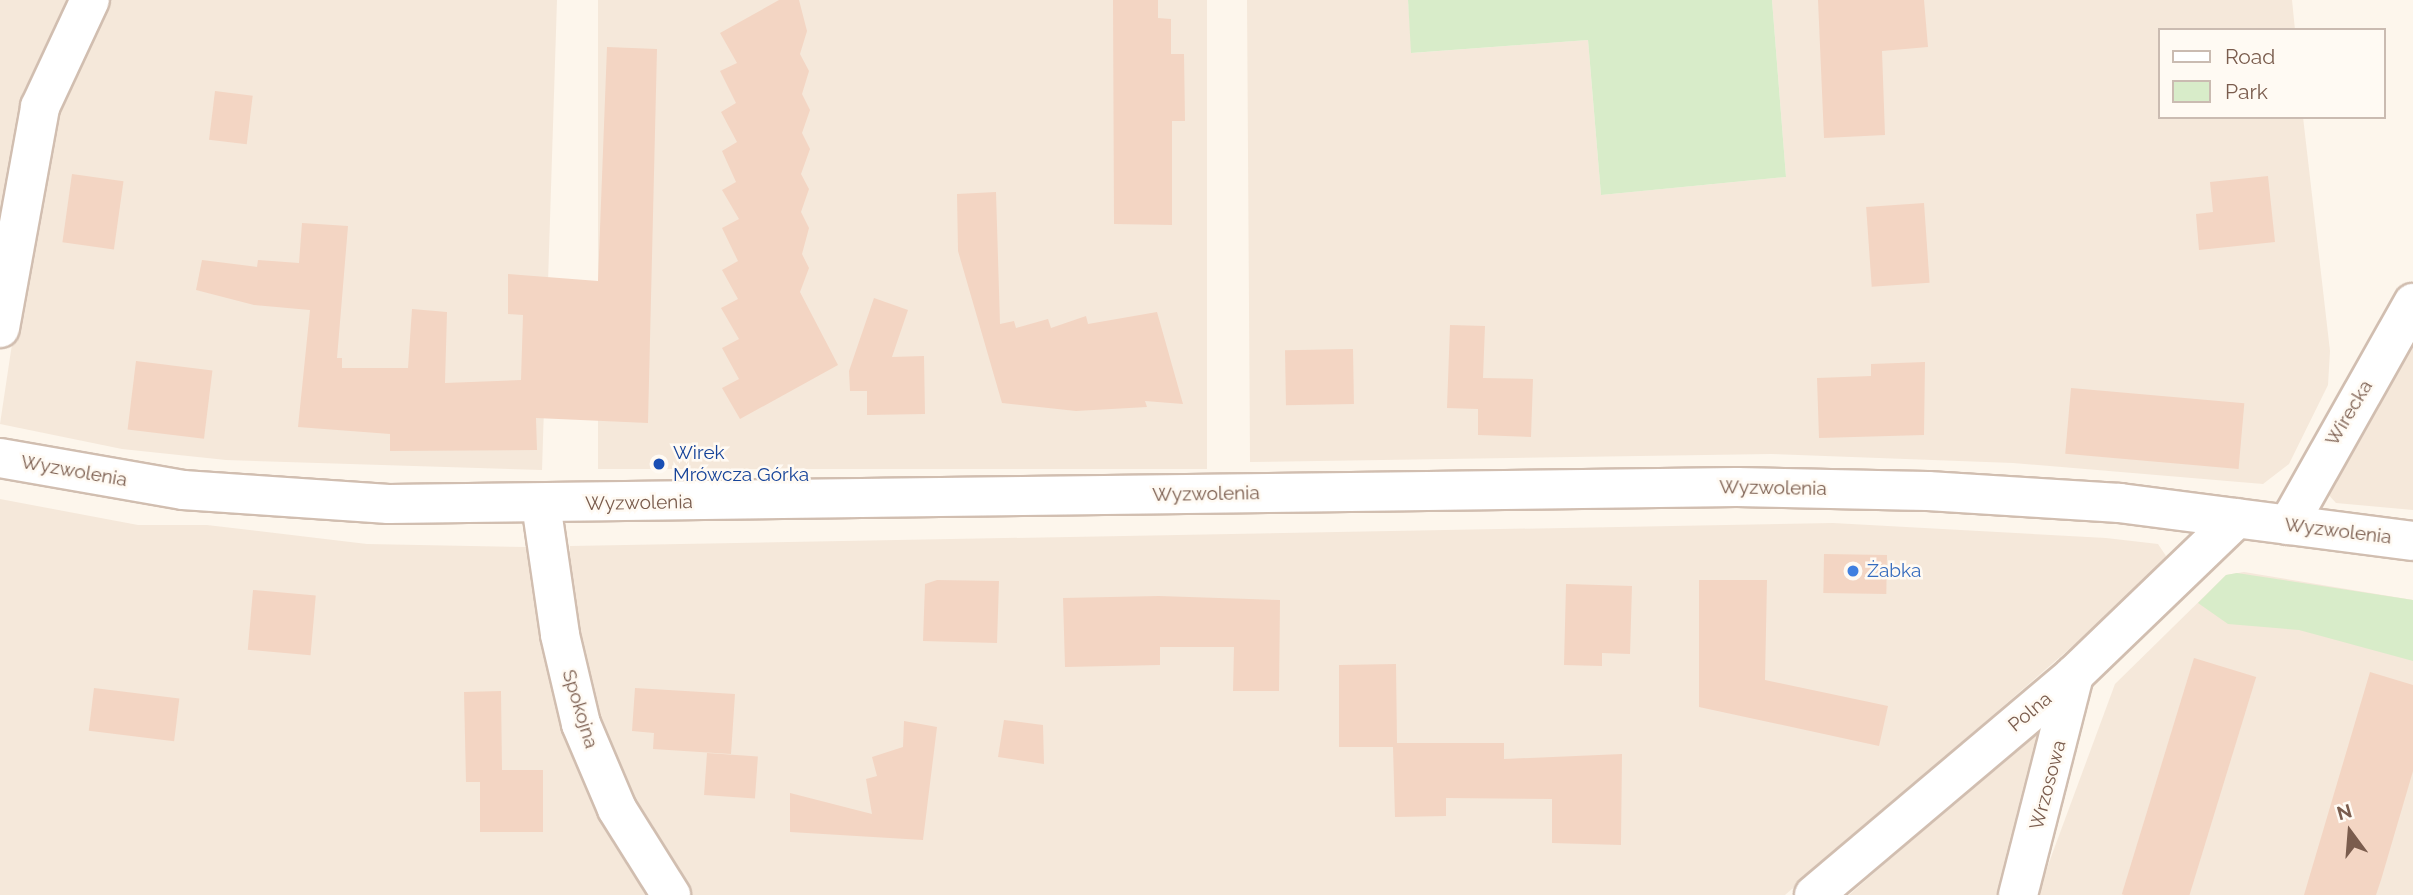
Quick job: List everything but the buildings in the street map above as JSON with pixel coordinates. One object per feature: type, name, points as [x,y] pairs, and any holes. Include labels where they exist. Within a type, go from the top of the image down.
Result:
[{"type":"street","points":[[0,328],[40,107],[90,0]]},
{"type":"street","name":"Wirecka","points":[[2288,525],[2413,303]]},
{"type":"street","name":"Wyzwolenia","points":[[0,458],[183,490],[278,499],[541,504],[1737,487],[1927,491],[2237,518],[2413,541]]},
{"type":"street","name":"Spokojna","points":[[541,504],[560,635],[581,724],[617,809],[671,895]]},
{"type":"street","name":"Polna","points":[[1814,895],[2074,675],[2237,518]]},
{"type":"street","name":"Wrzosowa","points":[[2018,895],[2074,675]]},
{"type":"shaded area","points":[[0,0],[70,0],[26,87],[0,240]]},
{"type":"shaded area","points":[[97,0],[557,0],[542,470],[226,460],[122,449],[0,424],[50,91]]},
{"type":"shaded area","points":[[598,0],[1207,0],[1207,469],[598,469]]},
{"type":"shaded area","points":[[1247,0],[1408,0],[1412,53],[1588,40],[1601,195],[1786,177],[1772,0],[2292,0],[2295,28],[2158,28],[2158,119],[2303,119],[2330,351],[2328,385],[2289,464],[2263,484],[2013,463],[1771,454],[1250,462]]},
{"type":"shaded area","points":[[2413,336],[2413,510],[2336,503],[2326,492]]},
{"type":"shaded area","points":[[0,499],[138,525],[207,525],[367,544],[527,547],[656,895],[0,895]]},
{"type":"shaded area","points":[[1833,523],[2106,538],[2158,544],[2166,556],[2157,573],[1785,895],[686,895],[622,800],[567,603],[570,546]]},
{"type":"shaded area","points":[[2244,572],[2413,600],[2413,895],[2037,895],[2115,684],[2226,575]]},
{"type":"shaded area","points":[[2049,725],[2000,895],[1849,895],[2038,729]]},
{"type":"green space","points":[[1408,0],[1772,0],[1786,177],[1601,195],[1588,40],[1411,53]]},
{"type":"green space","points":[[2237,573],[2413,600],[2413,661],[2299,630],[2228,624],[2198,603],[2226,575]]},
{"type":"place","name":"Wirek Mrówcza Górka","points":[[659,464]]},
{"type":"place","name":"Żabka","points":[[1853,571]]}]
